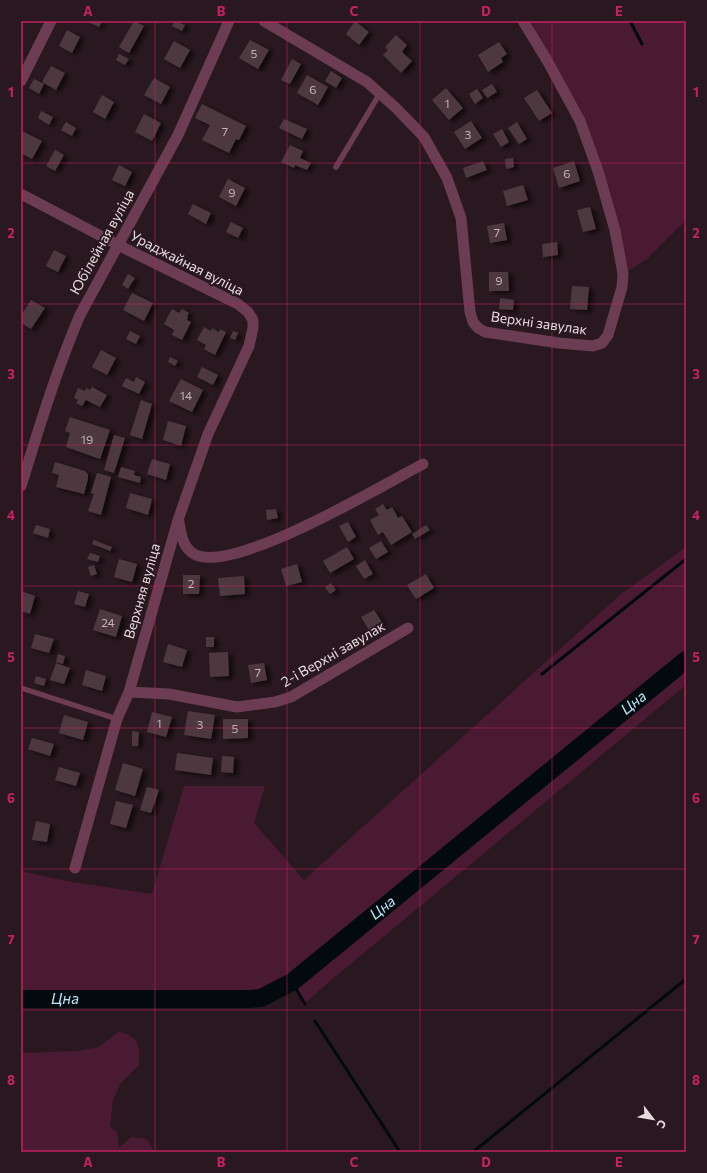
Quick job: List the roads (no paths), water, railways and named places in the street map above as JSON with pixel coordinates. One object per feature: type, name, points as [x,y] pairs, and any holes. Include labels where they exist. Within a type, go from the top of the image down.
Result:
[{"type":"street","points":[[21,81],[51,21]]},
{"type":"street","name":"Юбілейная вуліца","points":[[21,486],[68,344],[80,315],[178,135],[230,21]]},
{"type":"street","name":"Верхні завулак","points":[[264,21],[368,82],[424,137],[446,178],[461,218],[470,312],[473,322],[478,328],[486,332],[499,335],[593,346],[602,343],[608,335],[622,287],[623,274],[615,230],[598,171],[580,121],[548,62],[523,21]]},
{"type":"street","name":"Ураджайная вуліца","points":[[21,194],[238,304],[248,312],[252,320],[253,328]]},
{"type":"street","name":"Верхняя вуліца","points":[[75,868],[117,719],[129,692],[178,520],[208,434],[249,346],[253,328]]},
{"type":"street","points":[[178,520],[186,546],[194,554],[203,557],[223,557],[255,547],[314,523],[423,464]]},
{"type":"street","name":"2-і Верхні завулак","points":[[129,692],[169,694],[237,707],[275,702],[291,697],[408,628]]},
{"type":"lane","points":[[336,167],[380,93]]},
{"type":"lane","points":[[21,688],[117,719]]},
{"type":"waterway","points":[[630,21],[642,44]]},
{"type":"waterway","points":[[542,674],[686,559]]},
{"type":"waterway","name":"Цна","points":[[21,999],[261,998],[292,982],[686,660]]},
{"type":"waterway","points":[[473,1152],[686,979]]},
{"type":"waterway","points":[[292,982],[305,1004]]},
{"type":"waterway","points":[[315,1021],[400,1152]]}]
